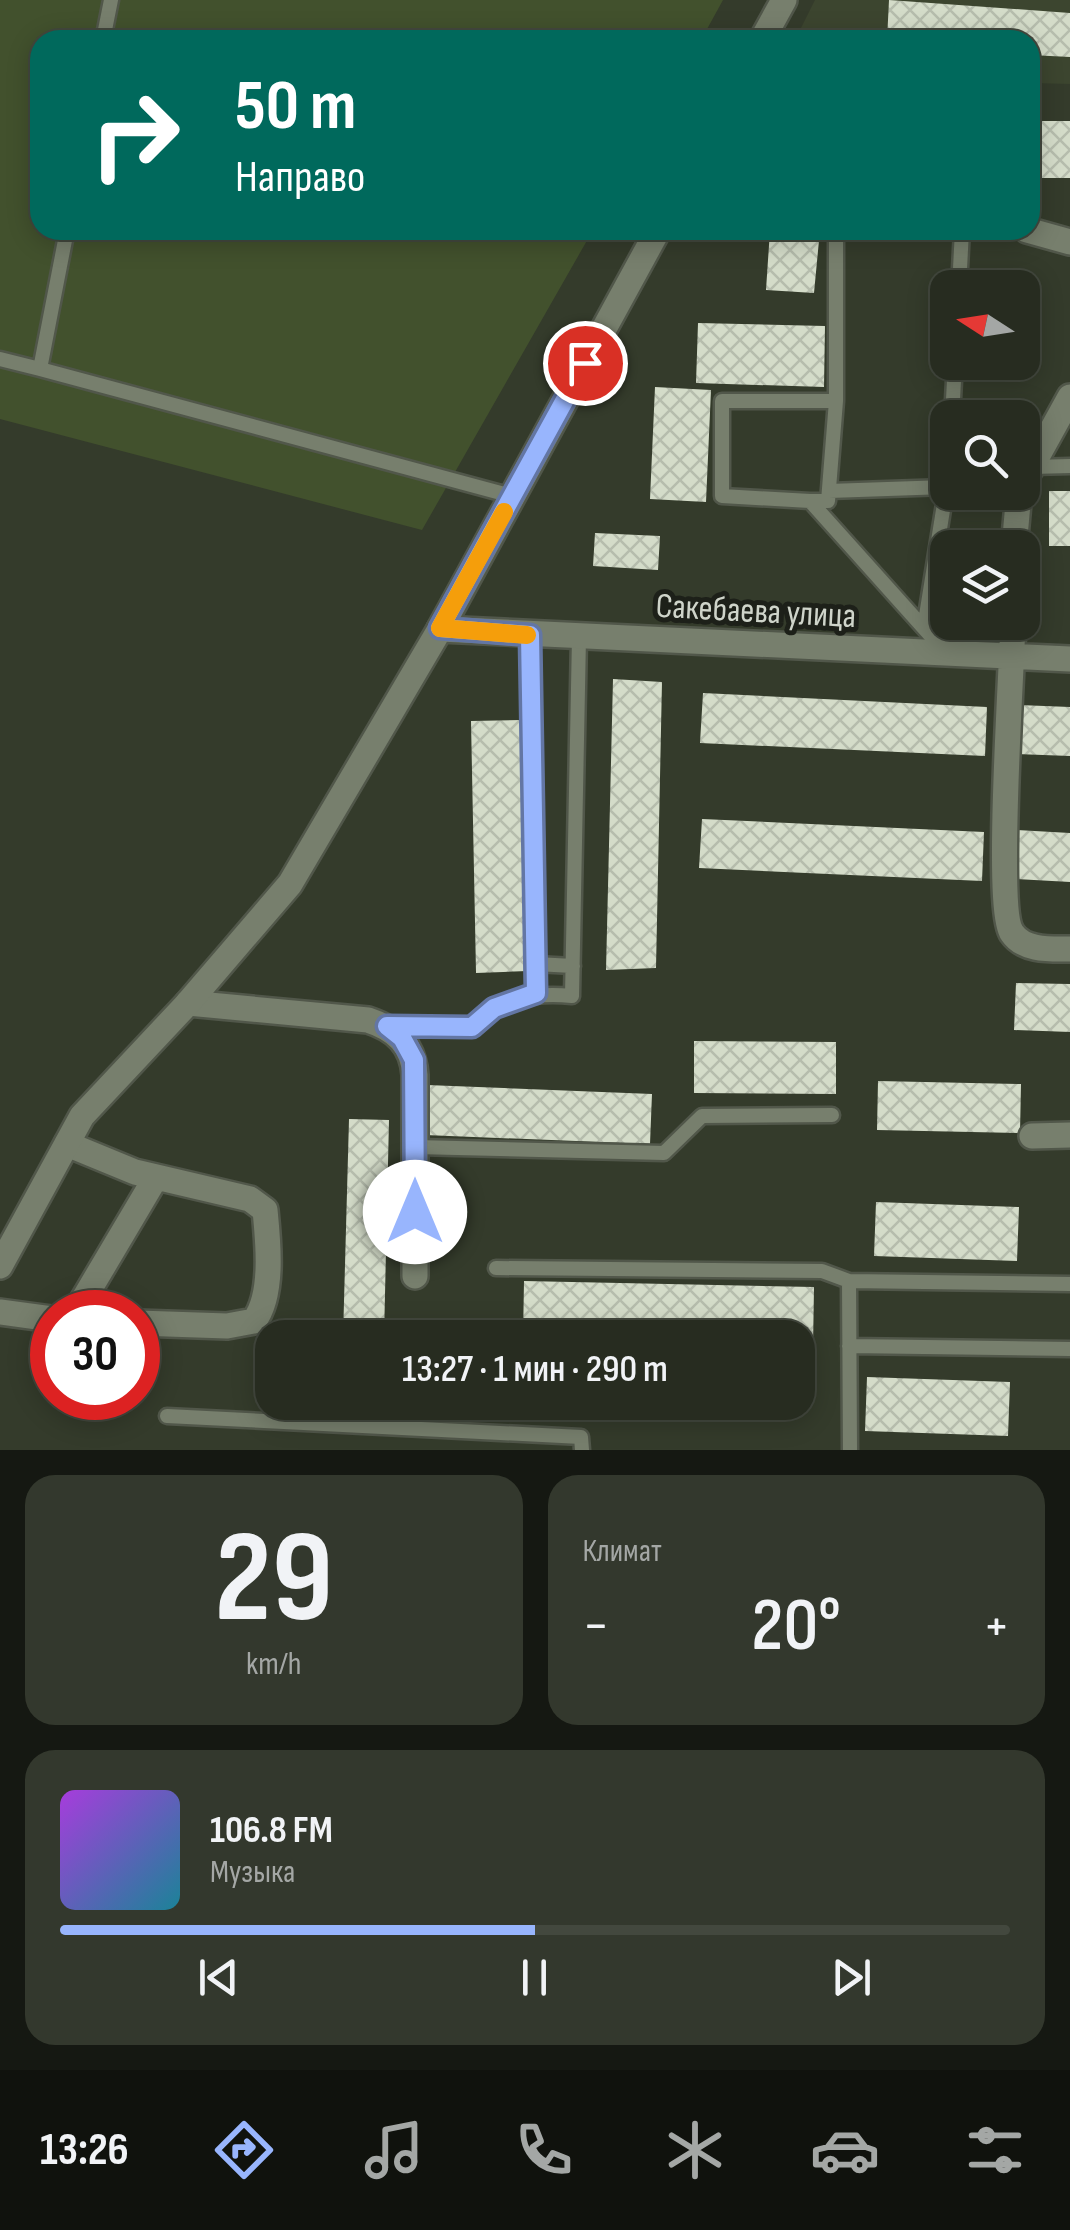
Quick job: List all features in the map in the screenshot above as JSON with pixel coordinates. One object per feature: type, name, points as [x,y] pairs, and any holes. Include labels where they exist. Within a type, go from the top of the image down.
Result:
[{"type":"street","points":[[768,30],[784,0]]},
{"type":"street","points":[[1040,234],[1070,242]]},
{"type":"street","points":[[0,1266],[82,1116],[188,1003],[290,884],[440,628],[653,240]]},
{"type":"street","points":[[1040,452],[1070,397]]},
{"type":"street","name":"Сакебаева улица","points":[[440,628],[1070,660]]},
{"type":"street","points":[[1012,640],[1005,824],[1008,922],[1021,942],[1041,949],[1070,950]]},
{"type":"street","points":[[188,1003],[368,1020],[387,1026],[402,1038],[414,1060],[415,1276]]},
{"type":"street","points":[[1032,1136],[1070,1134]]},
{"type":"street","points":[[67,1144],[156,1177],[262,1206],[268,1238],[262,1305],[254,1320],[244,1325],[160,1323]]},
{"type":"street","points":[[89,1290],[156,1177]]},
{"type":"street","points":[[0,1312],[30,1316]]},
{"type":"lane","points":[[105,30],[111,0]]},
{"type":"lane","points":[[40,369],[65,240]]},
{"type":"lane","points":[[836,240],[836,401],[828,500],[722,496],[722,400],[836,401]]},
{"type":"lane","points":[[960,270],[961,240]]},
{"type":"lane","points":[[0,358],[512,496]]},
{"type":"lane","points":[[1040,473],[1070,466]]},
{"type":"lane","points":[[829,491],[930,488]]},
{"type":"lane","points":[[810,501],[948,655]]},
{"type":"lane","points":[[924,628],[942,510]]},
{"type":"lane","points":[[530,635],[536,993]]},
{"type":"lane","points":[[387,1026],[472,1027],[494,1008],[536,993],[572,996],[579,637]]},
{"type":"lane","points":[[536,964],[572,966]]},
{"type":"lane","points":[[416,1147],[664,1154],[702,1116],[832,1115]]},
{"type":"lane","points":[[496,1268],[822,1271],[849,1281],[1070,1284]]},
{"type":"lane","points":[[849,1281],[850,1450]]},
{"type":"lane","points":[[849,1346],[1070,1349]]},
{"type":"lane","points":[[167,1416],[582,1437],[582,1450]]},
{"type":"shaded area","points":[[0,0],[723,0],[706,30],[30,30],[30,240],[587,240],[422,530],[0,419]]},
{"type":"shaded area","points":[[815,0],[1070,0],[1070,84],[1040,83],[1040,30],[800,30]]},
{"type":"building","points":[[889,0],[1070,13],[1070,57],[1040,56],[1040,30],[888,30]]},
{"type":"building","points":[[1040,121],[1070,121],[1070,178],[1040,178]]},
{"type":"building","points":[[769,240],[819,240],[814,293],[766,290]]},
{"type":"building","points":[[698,323],[825,326],[824,387],[696,383]]},
{"type":"building","points":[[655,387],[711,390],[706,502],[650,499]]},
{"type":"building","points":[[1049,491],[1070,491],[1070,546],[1049,546]]},
{"type":"building","points":[[595,533],[660,536],[658,570],[593,566]]},
{"type":"building","points":[[613,679],[662,682],[656,968],[606,970]]},
{"type":"building","points":[[703,693],[987,707],[985,756],[700,743]]},
{"type":"building","points":[[1019,705],[1070,707],[1070,756],[1016,754]]},
{"type":"building","points":[[522,720],[527,971],[476,973],[471,721]]},
{"type":"building","points":[[702,819],[984,832],[982,881],[699,868]]},
{"type":"building","points":[[1017,830],[1070,833],[1070,882],[1015,879]]},
{"type":"building","points":[[1016,983],[1070,984],[1070,1032],[1014,1030]]},
{"type":"building","points":[[694,1041],[836,1042],[836,1094],[694,1093]]},
{"type":"building","points":[[878,1081],[1021,1084],[1020,1133],[877,1130]]},
{"type":"building","points":[[427,1085],[652,1094],[650,1144],[425,1135]]},
{"type":"building","points":[[349,1119],[389,1120],[384,1320],[343,1320]]},
{"type":"building","points":[[876,1202],[1019,1207],[1017,1261],[874,1256]]},
{"type":"building","points":[[524,1281],[814,1287],[813,1320],[523,1320]]},
{"type":"building","points":[[867,1377],[1010,1382],[1008,1436],[865,1431]]},
{"type":"slow traffic","points":[[504,512],[440,628],[527,635]]},
{"type":"route","points":[[415,1212],[414,1060],[402,1038],[387,1026],[472,1027],[494,1008],[536,993],[530,635],[440,628],[585,363]]}]
